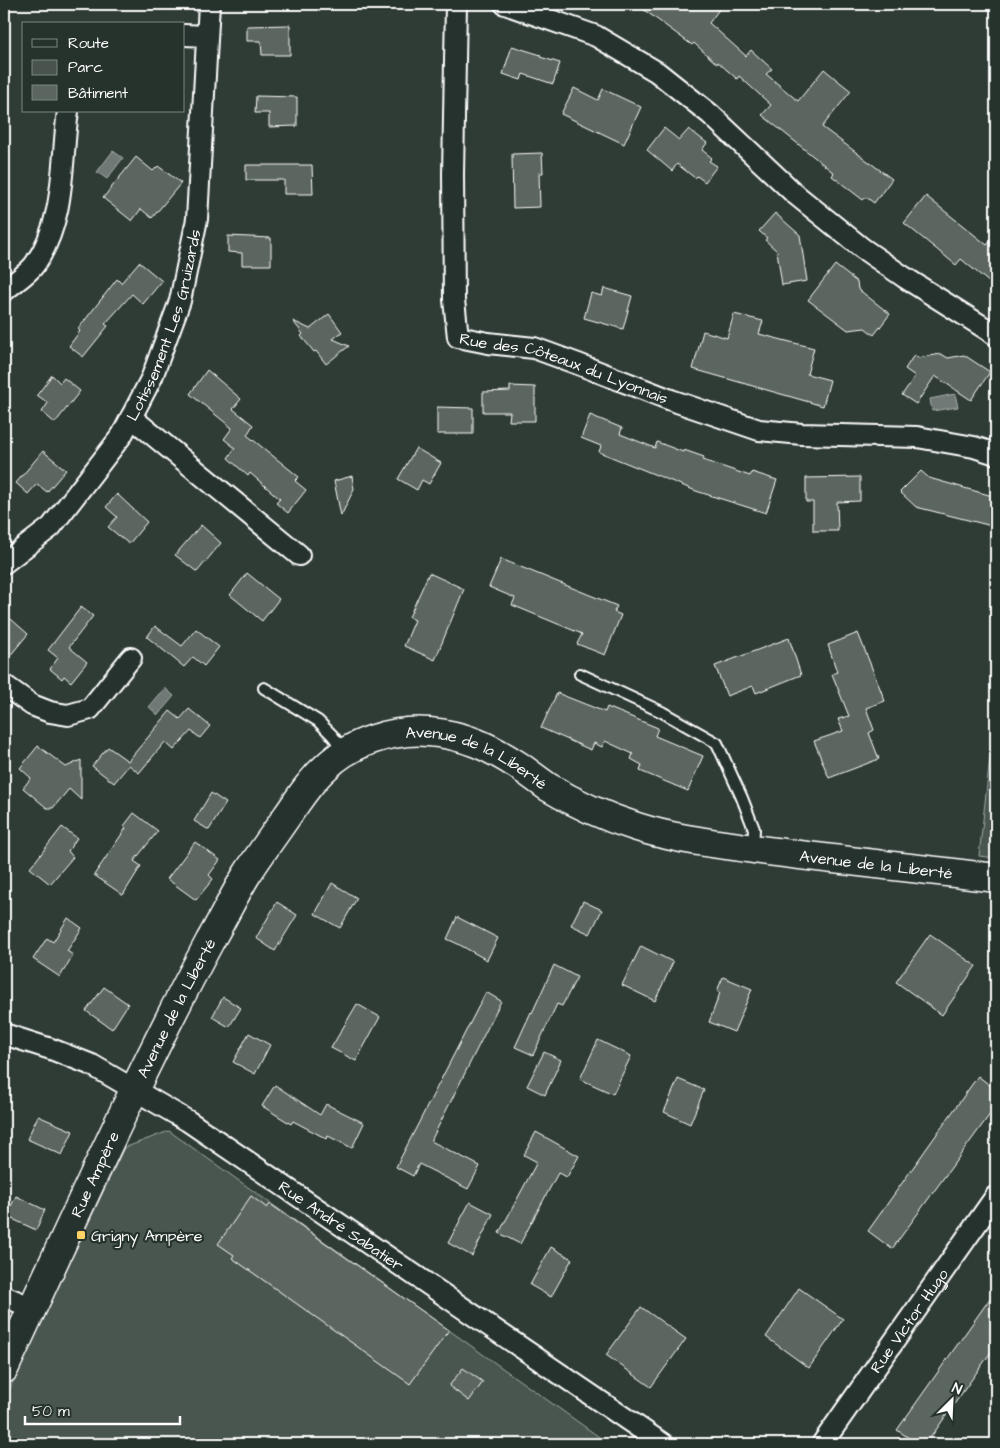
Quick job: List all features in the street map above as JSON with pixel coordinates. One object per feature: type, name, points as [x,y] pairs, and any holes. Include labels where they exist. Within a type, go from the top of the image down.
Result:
[{"type":"street","name":"Lotissement Les Gruizards","points":[[4,563],[51,527],[122,436],[152,377],[180,301],[197,219],[209,4]]},
{"type":"street","name":"Rue des Côteaux du Lyonnais","points":[[456,4],[453,174],[454,300],[458,337],[488,343],[534,348],[671,400],[760,430],[802,434],[917,437],[974,447],[996,454]]},
{"type":"street","points":[[505,4],[596,36],[657,72],[710,114],[795,194],[862,248],[996,335]]},
{"type":"street","points":[[185,34],[207,36]]},
{"type":"street","points":[[4,291],[35,265],[47,243],[58,208],[68,112]]},
{"type":"street","points":[[131,417],[299,556]]},
{"type":"street","points":[[4,686],[32,705],[50,712],[68,715],[90,709],[132,658]]},
{"type":"street","name":"Avenue de la Liberté","points":[[135,1089],[186,985],[246,875],[314,780],[328,764],[345,752],[364,743],[381,738],[406,733],[427,732],[475,741],[521,767],[544,784],[571,800],[600,814],[667,835],[768,852],[996,878]]},
{"type":"street","name":"Rue André Sabatier","points":[[4,1034],[92,1065],[188,1121],[663,1444]]},
{"type":"street","name":"Rue Ampère","points":[[4,1369],[135,1089]]},
{"type":"street","name":"Rue Victor Hugo","points":[[822,1444],[996,1196]]},
{"type":"street","points":[[4,1296],[32,1308]]},
{"type":"lane","points":[[580,674],[662,712],[717,743],[754,828],[753,849]]},
{"type":"lane","points":[[264,688],[318,721],[345,752]]},
{"type":"green space","points":[[996,704],[996,858],[979,856]]},
{"type":"green space","points":[[169,1131],[609,1444],[4,1444],[4,1401],[124,1148]]},
{"type":"shaded area","points":[[113,151],[123,158],[107,179],[97,172]]},
{"type":"shaded area","points":[[955,394],[958,407],[932,411],[930,399]]},
{"type":"shaded area","points":[[165,688],[174,696],[158,715],[149,707]]},
{"type":"building","points":[[636,4],[723,4],[709,23],[746,56],[751,50],[772,69],[766,74],[798,101],[824,69],[851,91],[822,127],[892,179],[874,203],[866,197],[863,200],[832,176],[834,173],[762,115],[771,105],[739,76],[737,79],[694,43],[692,45]]},
{"type":"building","points":[[290,25],[290,55],[262,55],[261,41],[247,41],[247,26]]},
{"type":"building","points":[[512,46],[560,63],[553,84],[523,74],[521,80],[503,74]]},
{"type":"building","points":[[574,88],[598,100],[603,89],[641,107],[624,144],[561,114]]},
{"type":"building","points":[[256,96],[297,97],[297,126],[269,127],[269,113],[255,113]]},
{"type":"building","points":[[664,128],[679,140],[689,129],[707,143],[702,150],[712,158],[709,161],[717,166],[705,182],[697,176],[695,178],[677,164],[672,171],[647,150]]},
{"type":"building","points":[[542,153],[543,173],[539,173],[540,207],[513,208],[512,154]]},
{"type":"building","points":[[136,157],[153,171],[158,166],[181,183],[152,218],[141,209],[132,221],[103,198]]},
{"type":"building","points":[[246,165],[312,165],[313,194],[284,194],[284,180],[246,180]]},
{"type":"building","points":[[926,196],[987,245],[996,235],[996,288],[961,259],[956,265],[904,223]]},
{"type":"building","points":[[775,213],[800,235],[807,281],[782,285],[777,251],[765,240],[767,238],[759,231]]},
{"type":"building","points":[[228,236],[271,238],[271,265],[242,265],[242,253],[228,252]]},
{"type":"building","points":[[139,262],[162,281],[143,304],[132,294],[105,324],[108,326],[83,357],[69,346],[80,331],[78,329],[117,279],[121,283]]},
{"type":"building","points":[[835,265],[857,282],[858,289],[890,314],[874,335],[865,328],[848,330],[808,300]]},
{"type":"building","points":[[604,288],[632,296],[623,329],[584,318],[591,293],[602,296]]},
{"type":"building","points":[[329,314],[342,332],[333,339],[349,346],[326,364],[301,336],[303,334],[293,321],[310,329]]},
{"type":"building","points":[[734,314],[763,321],[759,334],[814,348],[807,374],[830,380],[823,406],[693,369],[703,331],[727,338]]},
{"type":"building","points":[[941,354],[948,358],[964,355],[990,372],[971,400],[935,376],[916,404],[902,395],[915,376],[905,369],[914,355],[918,358]]},
{"type":"building","points":[[207,370],[241,399],[233,409],[253,425],[247,435],[299,477],[295,481],[306,490],[288,513],[276,503],[280,499],[250,473],[248,476],[228,458],[235,448],[224,439],[232,428],[190,394]]},
{"type":"building","points":[[52,375],[60,383],[64,378],[80,391],[55,423],[42,412],[48,403],[37,395]]},
{"type":"building","points":[[510,386],[535,387],[535,421],[509,421],[510,412],[483,412],[483,392],[510,391]]},
{"type":"building","points":[[437,407],[473,408],[473,434],[437,434]]},
{"type":"building","points":[[590,415],[622,428],[620,434],[655,448],[657,442],[683,452],[684,450],[704,457],[703,460],[750,476],[752,472],[777,480],[766,513],[696,491],[599,452],[601,446],[581,438]]},
{"type":"building","points":[[416,448],[441,463],[429,484],[422,480],[417,490],[398,479]]},
{"type":"building","points":[[43,451],[66,470],[47,492],[37,484],[28,494],[16,483]]},
{"type":"building","points":[[921,471],[929,478],[996,497],[996,527],[916,507],[900,492]]},
{"type":"building","points":[[352,476],[354,489],[341,516],[334,481]]},
{"type":"building","points":[[860,477],[860,501],[837,502],[838,531],[813,531],[813,502],[806,502],[806,478]]},
{"type":"building","points":[[117,494],[147,522],[129,544],[108,527],[117,517],[106,507]]},
{"type":"building","points":[[201,525],[221,543],[197,572],[175,555]]},
{"type":"building","points":[[501,559],[617,606],[614,612],[621,615],[605,655],[577,644],[582,634],[512,605],[515,598],[489,587]]},
{"type":"building","points":[[247,573],[279,599],[262,621],[230,595]]},
{"type":"building","points":[[429,573],[464,589],[435,660],[404,646],[415,620],[409,617]]},
{"type":"building","points":[[81,607],[93,616],[69,647],[87,662],[71,682],[64,676],[62,679],[50,669],[58,658],[48,650]]},
{"type":"building","points":[[4,613],[28,634],[4,663]]},
{"type":"building","points":[[155,626],[182,646],[196,629],[219,647],[204,666],[193,657],[184,667],[147,637]]},
{"type":"building","points":[[858,633],[885,701],[866,708],[874,730],[869,733],[879,759],[829,778],[814,741],[843,731],[838,719],[849,716],[832,674],[837,672],[828,645]]},
{"type":"building","points":[[789,638],[801,675],[756,693],[753,686],[727,696],[715,666]]},
{"type":"building","points":[[557,693],[605,712],[607,707],[658,728],[655,736],[703,756],[688,791],[640,771],[642,765],[631,759],[633,754],[605,741],[602,747],[594,743],[591,750],[541,728]]},
{"type":"building","points":[[189,709],[210,726],[200,738],[191,731],[174,750],[165,742],[139,773],[129,765],[114,783],[92,766],[108,747],[128,761],[170,711],[180,719]]},
{"type":"building","points":[[38,746],[66,767],[81,760],[81,800],[69,789],[53,808],[47,808],[23,788],[31,778],[20,768]]},
{"type":"building","points":[[211,793],[226,803],[209,830],[194,821]]},
{"type":"building","points":[[134,813],[158,831],[134,861],[141,866],[123,895],[94,875]]},
{"type":"building","points":[[62,827],[77,838],[68,851],[73,857],[50,884],[30,868]]},
{"type":"building","points":[[195,842],[220,860],[209,875],[213,879],[196,900],[167,879]]},
{"type":"building","points":[[332,883],[357,898],[340,928],[315,914]]},
{"type":"building","points":[[583,901],[602,910],[590,934],[571,925]]},
{"type":"building","points":[[277,902],[297,915],[275,951],[256,938]]},
{"type":"building","points":[[457,917],[498,938],[487,960],[447,939]]},
{"type":"building","points":[[68,918],[82,928],[67,951],[73,955],[60,977],[33,959],[47,938],[53,942]]},
{"type":"building","points":[[930,934],[976,966],[942,1015],[896,982]]},
{"type":"building","points":[[641,946],[673,962],[655,1001],[622,985]]},
{"type":"building","points":[[554,965],[577,977],[562,1006],[557,1004],[533,1055],[515,1047]]},
{"type":"building","points":[[723,977],[752,989],[734,1032],[709,1022],[720,993],[717,991]]},
{"type":"building","points":[[104,987],[128,1004],[112,1029],[86,1011]]},
{"type":"building","points":[[486,992],[501,1001],[431,1141],[480,1166],[468,1189],[419,1164],[413,1176],[396,1167]]},
{"type":"building","points":[[223,997],[241,1008],[229,1027],[212,1017]]},
{"type":"building","points":[[357,1004],[380,1017],[356,1061],[331,1048]]},
{"type":"building","points":[[249,1033],[270,1045],[255,1074],[233,1062]]},
{"type":"building","points":[[598,1040],[631,1056],[613,1094],[580,1079]]},
{"type":"building","points":[[544,1052],[561,1060],[545,1095],[527,1086]]},
{"type":"building","points":[[978,1076],[996,1090],[996,1106],[892,1249],[868,1231]]},
{"type":"building","points":[[678,1079],[704,1090],[690,1124],[664,1112]]},
{"type":"building","points":[[275,1085],[320,1115],[326,1104],[364,1123],[352,1148],[328,1136],[327,1139],[293,1121],[291,1124],[262,1106]]},
{"type":"building","points":[[38,1116],[73,1131],[62,1155],[27,1139]]},
{"type":"building","points":[[536,1132],[579,1156],[567,1177],[558,1173],[520,1244],[499,1233],[537,1162],[524,1155]]},
{"type":"building","points":[[16,1196],[45,1210],[36,1230],[6,1216]]},
{"type":"building","points":[[251,1196],[267,1208],[270,1204],[449,1330],[410,1384],[232,1258],[234,1255],[218,1244]]},
{"type":"building","points":[[470,1202],[493,1214],[472,1256],[448,1243]]},
{"type":"building","points":[[551,1247],[572,1259],[551,1297],[530,1285]]},
{"type":"building","points":[[799,1288],[843,1319],[809,1368],[766,1337]]},
{"type":"building","points":[[996,1290],[996,1345],[926,1444],[918,1444],[897,1430]]},
{"type":"building","points":[[641,1307],[686,1339],[651,1387],[606,1355]]},
{"type":"building","points":[[463,1368],[483,1382],[469,1401],[449,1386]]},
{"type":"place","name":"Grigny Ampère","points":[[81,1235]]}]
